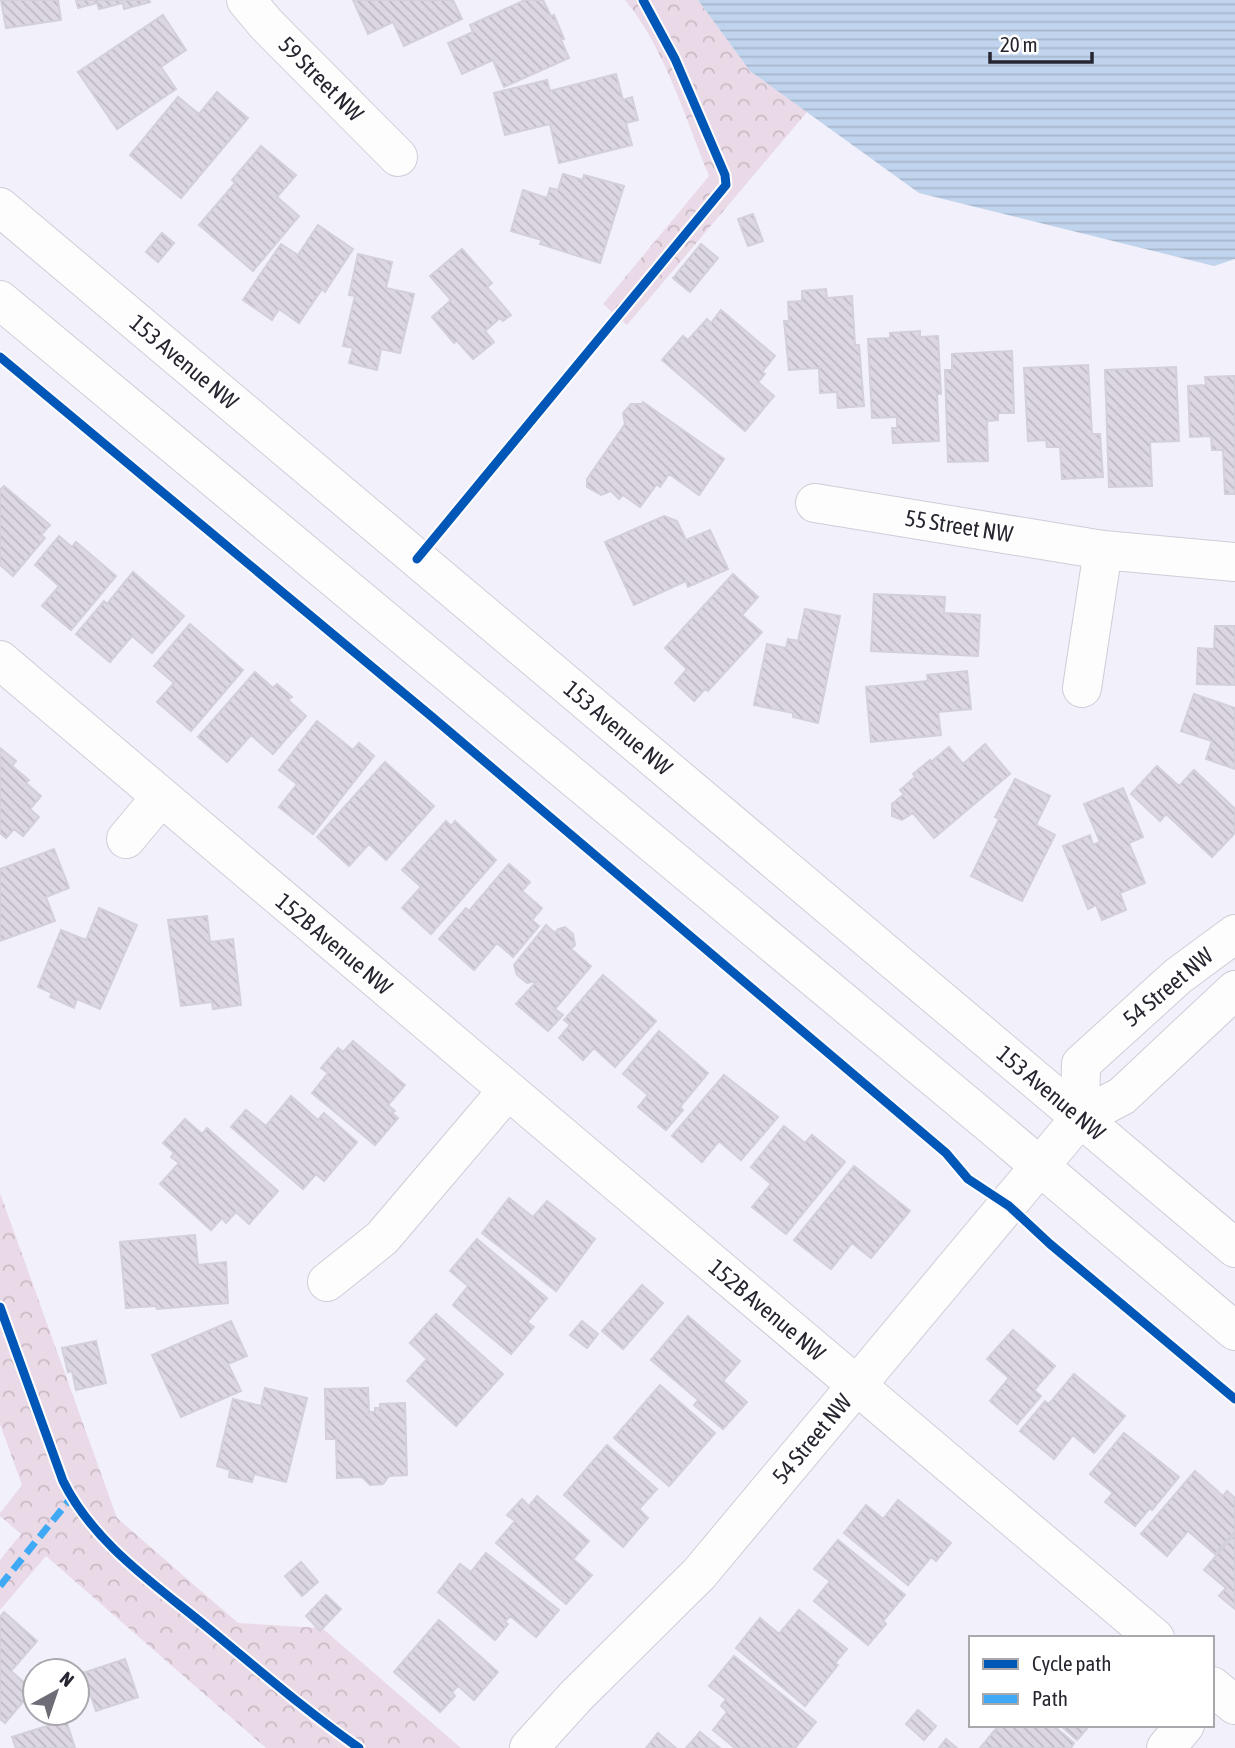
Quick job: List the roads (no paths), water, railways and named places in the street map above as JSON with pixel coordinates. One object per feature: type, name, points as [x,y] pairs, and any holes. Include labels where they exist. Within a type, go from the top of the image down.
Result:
[{"type":"street","name":"59 Street NW","points":[[246,0],[266,24],[398,157]]},
{"type":"street","name":"153 Avenue NW","points":[[0,207],[1235,1248]]},
{"type":"street","points":[[0,300],[1235,1331]]},
{"type":"street","name":"55 Street NW","points":[[815,503],[1103,550],[1235,562]]},
{"type":"street","points":[[1082,688],[1103,550]]},
{"type":"street","name":"152B Avenue NW","points":[[0,660],[1153,1636]]},
{"type":"street","points":[[126,839],[161,797]]},
{"type":"street","name":"54 Street NW","points":[[1080,1118],[1081,1064],[1178,976],[1235,933]]},
{"type":"street","name":"54 Street NW","points":[[529,1748],[576,1696],[699,1574],[1080,1118],[1122,1096],[1235,990]]},
{"type":"street","points":[[327,1282],[382,1238],[507,1091]]},
{"type":"street","points":[[1166,1748],[1183,1727]]},
{"type":"water","points":[[698,0],[1235,0],[1235,259],[1214,266],[919,193],[750,71]]}]
